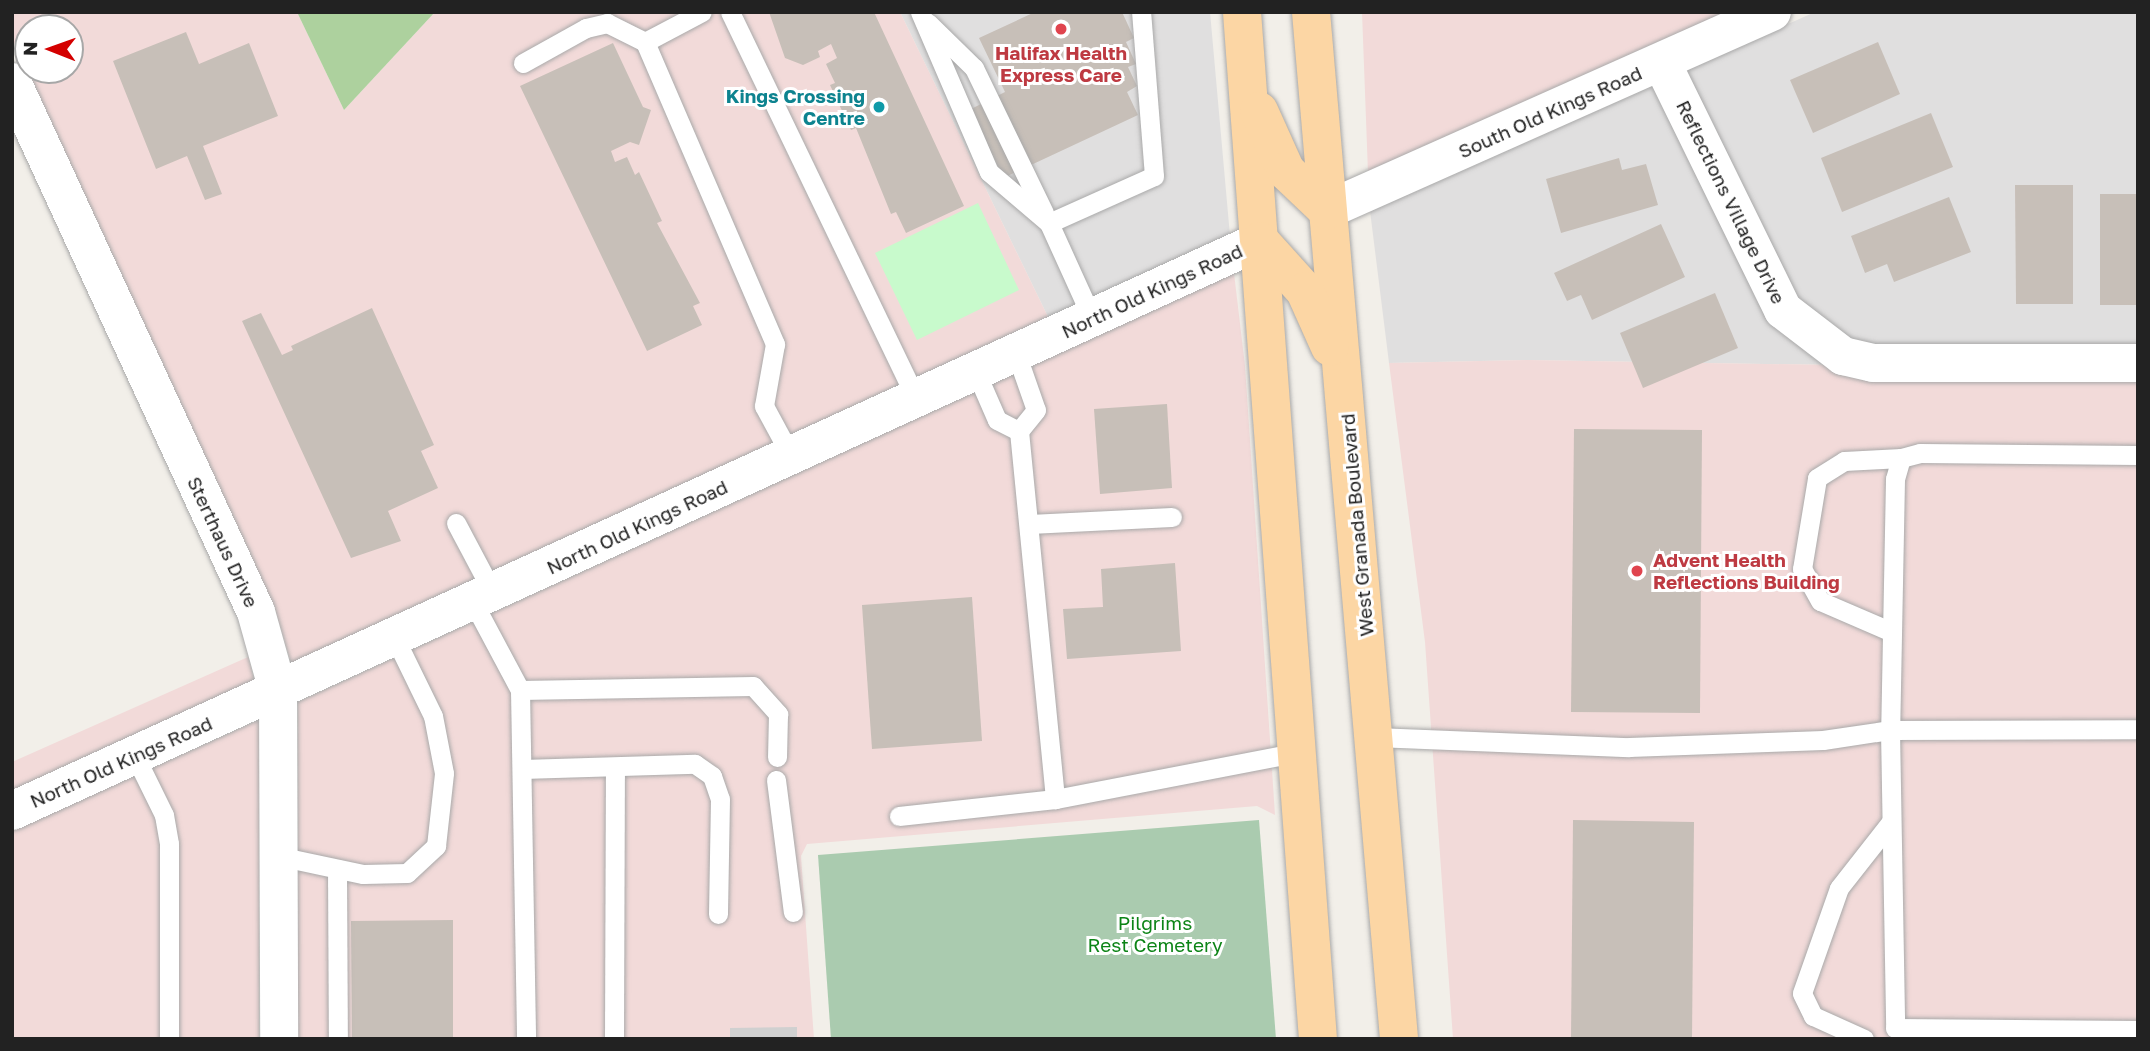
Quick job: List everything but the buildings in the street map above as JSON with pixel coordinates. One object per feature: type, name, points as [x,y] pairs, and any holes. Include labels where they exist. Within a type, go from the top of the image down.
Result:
[{"type":"main road","points":[[1242,12],[1318,1039]]},
{"type":"main road","name":"West Granada Boulevard","points":[[1311,12],[1399,1039]]},
{"type":"main road","points":[[1248,87],[1286,171],[1327,210]]},
{"type":"main road","points":[[1261,241],[1305,291],[1343,374]]},
{"type":"street","name":"South Old Kings Road","points":[[1327,210],[1773,12]]},
{"type":"street","name":"Reflections Village Drive","points":[[1662,63],[1783,310],[1843,356],[1873,363],[2138,363]]},
{"type":"street","name":"Sterthaus Drive","points":[[12,82],[256,612],[278,691],[279,1039]]},
{"type":"street","name":"North Old Kings Road","points":[[12,811],[1261,241]]},
{"type":"lane","points":[[645,42],[702,12]]},
{"type":"lane","points":[[730,12],[916,399]]},
{"type":"lane","points":[[1049,223],[1154,176],[1141,12]]},
{"type":"lane","points":[[920,14],[989,172],[1049,223]]},
{"type":"lane","points":[[920,14],[974,68],[1092,318]]},
{"type":"lane","points":[[523,63],[586,28],[607,23],[645,42],[775,344],[764,406],[792,456]]},
{"type":"lane","points":[[1016,354],[1036,410],[1019,431],[1055,799]]},
{"type":"lane","points":[[976,372],[997,420],[1019,431]]},
{"type":"lane","points":[[1892,632],[1820,601],[1802,569],[1817,478],[1844,461],[1902,458],[1920,453],[2138,456]]},
{"type":"lane","points":[[1902,458],[1895,479],[1890,730],[1891,1033],[2138,1030]]},
{"type":"lane","points":[[1029,524],[1172,516]]},
{"type":"lane","points":[[456,523],[520,690],[526,1039]]},
{"type":"lane","points":[[278,856],[363,874],[407,873],[436,846],[444,773],[435,727],[395,638]]},
{"type":"lane","points":[[520,690],[753,686],[778,714],[777,757]]},
{"type":"lane","points":[[1375,737],[1629,747],[1823,740],[1890,730],[2138,729]]},
{"type":"lane","points":[[899,816],[1055,799],[1295,753]]},
{"type":"lane","points":[[135,756],[164,815],[169,844],[169,1039]]},
{"type":"lane","points":[[522,769],[695,764],[712,776],[720,799],[718,914]]},
{"type":"lane","points":[[614,1039],[615,768]]},
{"type":"lane","points":[[776,780],[793,912]]},
{"type":"lane","points":[[1864,1039],[1813,1016],[1802,993],[1839,888],[1891,822]]},
{"type":"lane","points":[[337,869],[338,1039]]},
{"type":"shaded area","points":[[12,12],[297,12],[344,110],[435,12],[900,12],[1049,319],[292,666],[274,606],[33,84],[84,84],[84,14],[14,14],[14,42]]},
{"type":"shaded area","points":[[900,12],[1210,12],[1230,236],[1049,319]]},
{"type":"shaded area","points":[[1362,12],[1730,12],[1368,173]]},
{"type":"shaded area","points":[[1815,12],[2138,12],[2138,370],[1528,360],[1389,363],[1370,211]]},
{"type":"shaded area","points":[[1234,273],[1245,366],[1275,815],[1257,806],[807,844],[801,856],[814,1039],[298,1039],[298,702]]},
{"type":"shaded area","points":[[1528,360],[2138,370],[2138,1039],[1453,1039],[1425,642],[1389,363]]},
{"type":"shaded area","points":[[248,657],[255,683],[12,792],[12,762]]},
{"type":"shaded area","points":[[259,720],[259,1039],[12,1039],[12,831]]},
{"type":"shaded area","points":[[797,1027],[797,1039],[730,1039],[730,1028]]},
{"type":"green space","points":[[297,12],[435,12],[344,110]]},
{"type":"green space","points":[[978,203],[1019,290],[917,340],[875,253]]},
{"type":"green space","name":"Pilgrims Rest Cemetery","points":[[1259,820],[1276,1039],[831,1039],[818,855]]},
{"type":"place","name":"Halifax Health Express Care","points":[[1061,29]]},
{"type":"place","name":"Kings Crossing Centre","points":[[879,107]]},
{"type":"place","name":"Advent Health Reflections Building","points":[[1637,571]]}]
